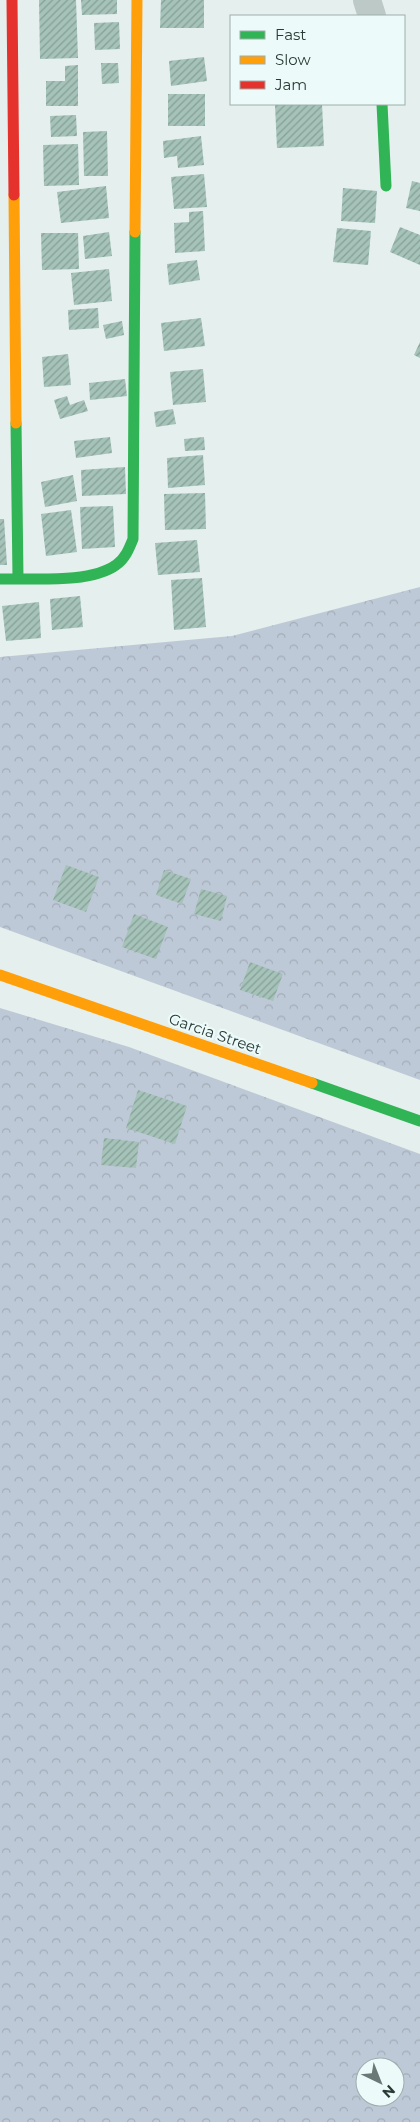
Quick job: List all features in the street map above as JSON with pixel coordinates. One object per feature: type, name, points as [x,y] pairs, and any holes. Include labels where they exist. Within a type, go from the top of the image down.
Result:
[{"type":"street","points":[[12,0],[18,578]]},
{"type":"street","points":[[0,579],[90,575],[108,570],[128,555],[133,539],[137,0]]},
{"type":"street","points":[[367,0],[372,15]]},
{"type":"street","points":[[382,105],[386,186]]},
{"type":"street","name":"Garcia Street","points":[[0,975],[420,1121]]},
{"type":"green space","points":[[420,587],[420,1080],[0,927],[0,657],[232,636]]},
{"type":"green space","points":[[0,1008],[129,1047],[420,1154],[420,2122],[0,2122]]},
{"type":"building","points":[[39,0],[76,0],[78,58],[40,59]]},
{"type":"building","points":[[81,0],[117,0],[117,14],[82,15]]},
{"type":"building","points":[[161,0],[204,0],[204,28],[160,28]]},
{"type":"building","points":[[119,22],[120,49],[95,50],[94,23]]},
{"type":"building","points":[[204,57],[207,81],[171,86],[169,61]]},
{"type":"building","points":[[101,63],[118,63],[119,83],[102,84]]},
{"type":"building","points":[[78,65],[78,106],[46,106],[46,81],[65,81],[65,66]]},
{"type":"building","points":[[168,94],[205,94],[205,126],[168,126]]},
{"type":"building","points":[[275,105],[322,105],[324,146],[277,148]]},
{"type":"building","points":[[76,115],[77,136],[51,137],[50,116]]},
{"type":"building","points":[[107,131],[108,176],[84,176],[83,132]]},
{"type":"building","points":[[201,136],[204,165],[178,168],[177,156],[164,158],[163,141]]},
{"type":"building","points":[[78,144],[79,185],[44,186],[43,145]]},
{"type":"building","points":[[204,174],[207,207],[174,209],[171,177]]},
{"type":"building","points":[[412,181],[420,183],[420,211],[406,208]]},
{"type":"building","points":[[106,186],[109,218],[61,223],[57,192]]},
{"type":"building","points":[[343,188],[377,191],[375,223],[341,221]]},
{"type":"building","points":[[203,211],[205,251],[175,253],[174,223],[189,222],[189,212]]},
{"type":"building","points":[[400,227],[420,235],[420,265],[390,252]]},
{"type":"building","points":[[337,228],[371,231],[368,265],[333,262]]},
{"type":"building","points":[[109,232],[112,256],[85,259],[83,236]]},
{"type":"building","points":[[41,233],[78,233],[79,269],[42,270]]},
{"type":"building","points":[[197,260],[200,280],[169,285],[167,264]]},
{"type":"building","points":[[109,269],[112,301],[74,305],[71,273]]},
{"type":"building","points":[[98,308],[99,328],[69,330],[68,310]]},
{"type":"building","points":[[201,318],[205,346],[164,351],[161,323]]},
{"type":"building","points":[[122,321],[124,335],[106,339],[103,325]]},
{"type":"building","points":[[420,342],[420,358],[414,355]]},
{"type":"building","points":[[68,354],[71,385],[44,387],[42,357]]},
{"type":"building","points":[[203,369],[206,402],[173,405],[170,372]]},
{"type":"building","points":[[125,379],[127,396],[90,400],[89,383]]},
{"type":"building","points":[[67,396],[70,405],[84,400],[88,411],[60,419],[54,400]]},
{"type":"building","points":[[173,409],[176,424],[156,427],[154,412]]},
{"type":"building","points":[[110,437],[112,453],[76,458],[74,441]]},
{"type":"building","points":[[204,437],[205,450],[185,451],[184,439]]},
{"type":"building","points":[[203,455],[205,485],[168,488],[167,458]]},
{"type":"building","points":[[125,467],[126,494],[82,496],[81,470]]},
{"type":"building","points":[[73,475],[77,501],[45,507],[41,482]]},
{"type":"building","points":[[205,493],[206,529],[165,530],[164,494]]},
{"type":"building","points":[[113,506],[115,547],[82,549],[80,507]]},
{"type":"building","points":[[71,510],[77,552],[46,556],[41,514]]},
{"type":"building","points":[[0,519],[4,519],[7,565],[0,565]]},
{"type":"building","points":[[197,540],[200,572],[158,575],[155,543]]},
{"type":"building","points":[[202,578],[206,627],[174,630],[171,580]]},
{"type":"building","points":[[80,596],[83,627],[52,630],[50,599]]},
{"type":"building","points":[[39,602],[41,638],[6,641],[2,606]]},
{"type":"building","points":[[66,865],[99,877],[86,912],[53,900]]},
{"type":"building","points":[[164,870],[191,879],[182,904],[156,895]]},
{"type":"building","points":[[201,889],[227,896],[221,921],[194,914]]},
{"type":"building","points":[[134,914],[168,927],[156,959],[122,947]]},
{"type":"building","points":[[250,962],[283,974],[273,1001],[240,990]]},
{"type":"building","points":[[138,1090],[187,1106],[175,1144],[126,1128]]},
{"type":"building","points":[[104,1138],[139,1142],[136,1168],[101,1165]]},
{"type":"traffic: fast","points":[[382,105],[386,186]]},
{"type":"traffic: fast","points":[[0,579],[76,578],[105,571],[122,560],[133,539],[135,232]]},
{"type":"traffic: fast","points":[[16,423],[18,578]]},
{"type":"traffic: fast","points":[[312,1083],[420,1121]]},
{"type":"traffic: slow","points":[[135,232],[137,0]]},
{"type":"traffic: slow","points":[[14,195],[16,423]]},
{"type":"traffic: slow","points":[[0,975],[312,1083]]},
{"type":"traffic: jam","points":[[12,0],[14,195]]}]
